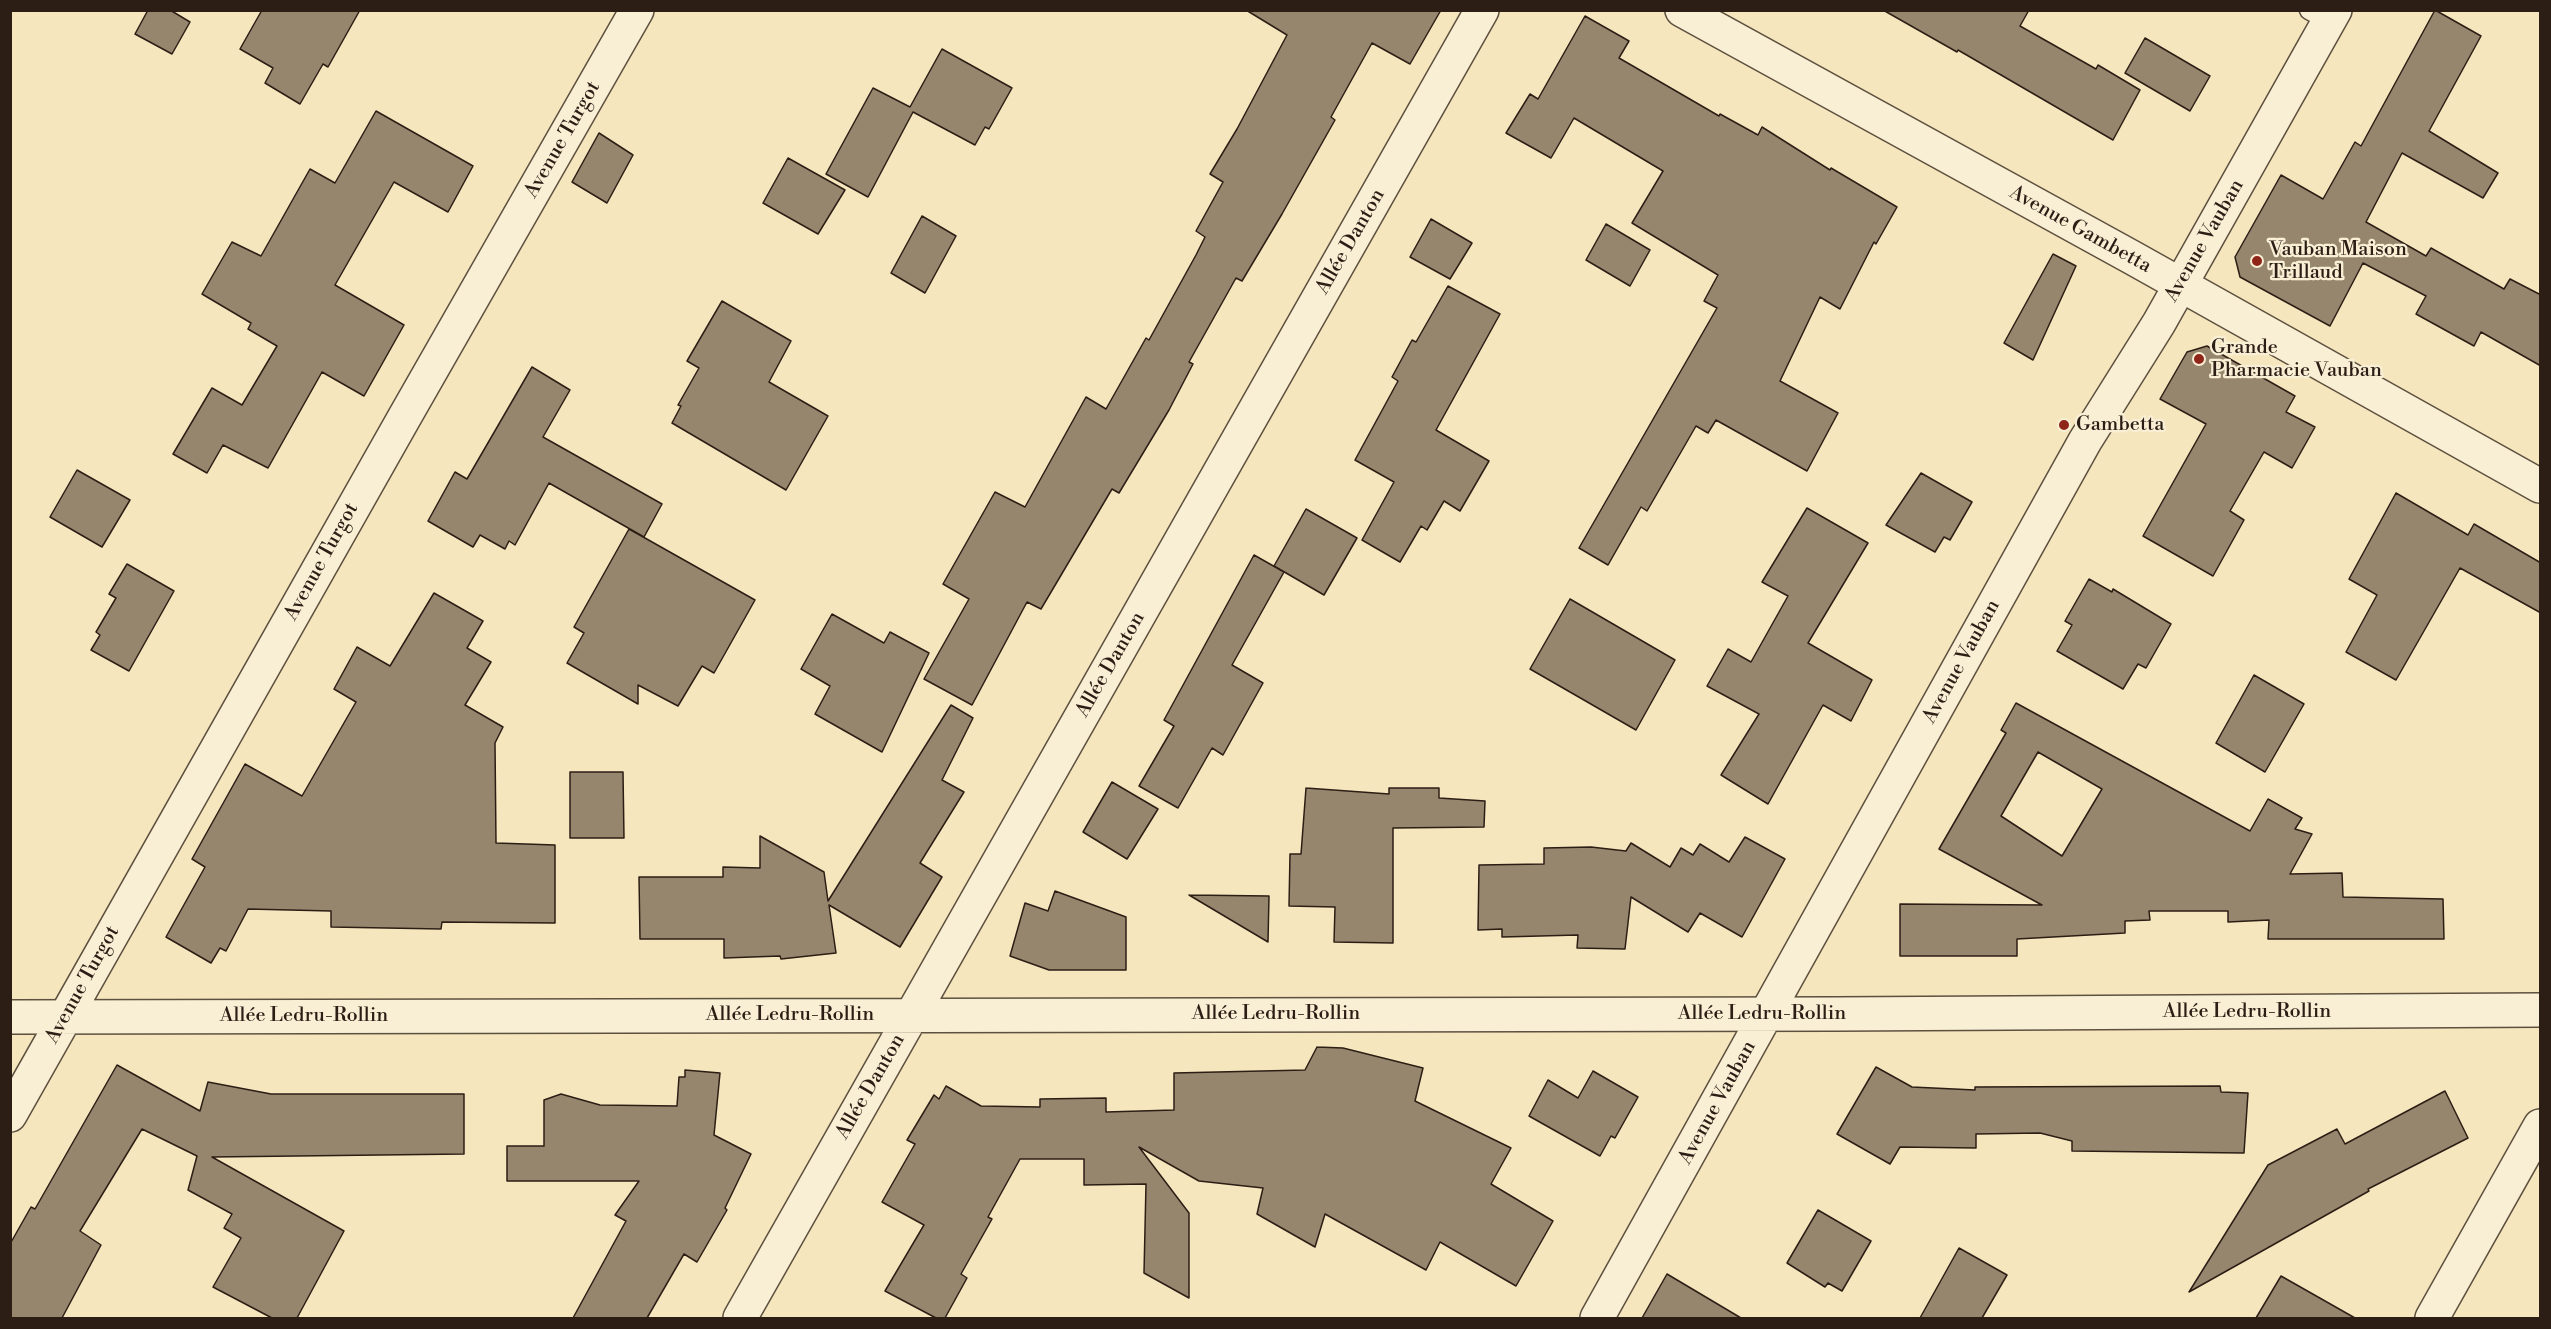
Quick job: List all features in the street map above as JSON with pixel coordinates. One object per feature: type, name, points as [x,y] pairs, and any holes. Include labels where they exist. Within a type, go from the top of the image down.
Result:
[{"type":"street","name":"Avenue Turgot","points":[[10,1116],[637,10]]},
{"type":"street","name":"Allée Danton","points":[[740,1318],[1482,10]]},
{"type":"street","name":"Avenue Gambetta","points":[[1682,10],[2541,486]]},
{"type":"street","name":"Avenue Vauban","points":[[1597,1318],[2085,441],[2181,285],[2324,14]]},
{"type":"street","name":"Allée Ledru-Rollin","points":[[10,1017],[2541,1010]]},
{"type":"street","points":[[2432,1318],[2541,1126]]},
{"type":"building","points":[[148,10],[170,10],[190,22],[172,54],[135,34]]},
{"type":"building","points":[[262,10],[360,10],[328,67],[323,64],[300,104],[265,83],[273,68],[240,49]]},
{"type":"building","points":[[1246,10],[1441,10],[1410,64],[1372,43],[1331,117],[1335,120],[1242,281],[1236,278],[1189,362],[1193,364],[1169,410],[1119,493],[1112,489],[1041,609],[1027,602],[972,705],[924,679],[969,599],[943,584],[995,492],[1025,507],[1086,397],[1106,409],[1146,338],[1149,340],[1196,255],[1205,237],[1196,231],[1223,182],[1210,174],[1237,129],[1287,35]]},
{"type":"building","points":[[1883,10],[2029,10],[2020,26],[2096,69],[2098,65],[2140,90],[2113,140],[1958,50],[1957,52]]},
{"type":"building","points":[[2435,10],[2481,36],[2429,131],[2498,173],[2483,198],[2402,153],[2366,222],[2426,256],[2431,248],[2504,289],[2510,279],[2541,295],[2541,366],[2481,332],[2474,346],[2416,314],[2426,296],[2363,263],[2330,326],[2240,277],[2235,257],[2281,175],[2323,199],[2355,142],[2361,146]]},
{"type":"building","points":[[1585,16],[1629,41],[1619,58],[1719,116],[1720,114],[1758,135],[1762,127],[1830,170],[1831,168],[1897,207],[1876,244],[1874,242],[1840,309],[1820,297],[1780,381],[1838,413],[1807,471],[1716,420],[1708,433],[1696,426],[1647,511],[1641,507],[1608,565],[1579,548],[1717,308],[1704,301],[1718,275],[1632,223],[1663,171],[1574,118],[1551,158],[1506,133],[1530,94],[1538,99]]},
{"type":"building","points":[[2145,38],[2210,76],[2190,111],[2125,73]]},
{"type":"building","points":[[942,49],[1012,88],[989,129],[985,127],[975,145],[913,112],[868,197],[826,174],[873,88],[910,107]]},
{"type":"building","points":[[376,111],[473,166],[448,212],[394,182],[335,285],[404,325],[364,396],[322,372],[268,468],[223,445],[207,473],[173,454],[212,388],[242,405],[277,346],[248,329],[251,323],[202,294],[232,242],[261,256],[310,169],[335,183]]},
{"type":"building","points":[[599,133],[633,155],[607,203],[572,182]]},
{"type":"building","points":[[788,158],[845,190],[818,234],[763,203]]},
{"type":"building","points":[[922,216],[956,236],[925,293],[891,273]]},
{"type":"building","points":[[1431,219],[1472,243],[1450,279],[1410,257]]},
{"type":"building","points":[[1606,224],[1650,250],[1630,286],[1586,260]]},
{"type":"building","points":[[2053,254],[2076,266],[2033,360],[2004,343]]},
{"type":"building","points":[[1448,286],[1500,314],[1436,430],[1489,461],[1460,511],[1444,501],[1427,530],[1421,526],[1400,562],[1362,540],[1394,482],[1355,460],[1398,381],[1392,377],[1412,340],[1416,342]]},
{"type":"building","points":[[722,301],[791,341],[769,382],[828,416],[786,490],[672,423],[681,406],[678,405],[699,368],[687,361]]},
{"type":"building","points":[[2207,346],[2295,396],[2286,412],[2315,427],[2292,468],[2264,452],[2230,511],[2244,520],[2213,576],[2143,536],[2206,424],[2160,399],[2187,352]]},
{"type":"building","points":[[532,367],[570,390],[543,437],[662,504],[644,537],[549,483],[515,545],[509,541],[505,549],[480,535],[473,547],[428,521],[455,472],[467,479]]},
{"type":"building","points":[[77,470],[130,500],[102,547],[50,517]]},
{"type":"building","points":[[1921,473],[1972,502],[1950,540],[1944,537],[1935,552],[1886,525]]},
{"type":"building","points":[[2396,493],[2468,535],[2474,524],[2541,563],[2541,613],[2460,568],[2396,680],[2346,652],[2377,595],[2349,579]]},
{"type":"building","points":[[1807,508],[1868,543],[1808,643],[1872,680],[1851,721],[1823,705],[1768,804],[1721,775],[1759,714],[1707,686],[1728,649],[1751,662],[1788,596],[1762,582]]},
{"type":"building","points":[[1306,509],[1357,538],[1324,595],[1274,566]]},
{"type":"building","points":[[629,529],[755,600],[714,673],[702,666],[678,706],[638,685],[638,704],[567,663],[584,633],[574,627]]},
{"type":"building","points":[[1254,555],[1284,572],[1232,665],[1263,683],[1223,755],[1212,748],[1178,808],[1139,786],[1174,726],[1164,720]]},
{"type":"building","points":[[127,564],[174,591],[129,671],[91,650],[100,635],[96,632],[116,598],[109,594]]},
{"type":"building","points":[[2089,579],[2112,592],[2113,589],[2171,624],[2146,668],[2138,664],[2123,689],[2057,651],[2072,625],[2065,621]]},
{"type":"building","points":[[434,593],[483,621],[467,648],[491,662],[465,705],[503,727],[495,743],[496,843],[555,845],[555,923],[442,922],[441,929],[331,927],[331,911],[248,909],[226,951],[220,948],[211,963],[166,937],[205,867],[192,859],[245,764],[302,796],[356,702],[334,689],[357,647],[390,666]]},
{"type":"building","points":[[1570,599],[1675,660],[1636,730],[1530,669]]},
{"type":"building","points":[[832,614],[884,643],[890,632],[929,653],[882,752],[815,714],[830,686],[801,669]]},
{"type":"building","points":[[2254,675],[2304,704],[2265,772],[2216,743]]},
{"type":"building","points":[[2016,703],[2250,831],[2268,799],[2302,818],[2295,829],[2312,834],[2290,874],[2342,873],[2343,897],[2443,899],[2444,939],[2268,939],[2269,920],[2228,922],[2228,911],[2149,911],[2150,920],[2125,921],[2125,933],[2017,939],[2017,956],[1900,956],[1900,904],[2042,905],[1939,849],[2006,733],[2001,730]],"holes":[[[2038,752],[2102,789],[2062,856],[2001,816]]]},
{"type":"building","points":[[951,705],[973,718],[942,780],[964,792],[920,863],[942,877],[900,947],[829,905],[836,953],[781,959],[780,956],[724,958],[724,939],[640,939],[639,877],[723,877],[723,867],[760,868],[760,836],[824,872],[828,901]]},
{"type":"building","points":[[570,772],[623,772],[624,838],[570,838]]},
{"type":"building","points":[[1112,782],[1158,809],[1127,859],[1083,832]]},
{"type":"building","points":[[1306,788],[1389,794],[1389,788],[1439,788],[1439,798],[1485,801],[1484,827],[1393,828],[1393,943],[1334,942],[1335,907],[1289,906],[1290,854],[1301,854]]},
{"type":"building","points":[[1745,837],[1785,859],[1742,937],[1700,913],[1688,932],[1631,897],[1625,949],[1577,948],[1578,935],[1502,937],[1502,929],[1478,930],[1479,865],[1544,864],[1544,848],[1591,847],[1626,851],[1631,843],[1670,867],[1681,848],[1693,855],[1700,844],[1729,862]]},
{"type":"building","points":[[1055,891],[1126,917],[1126,970],[1049,970],[1010,956],[1025,903],[1048,911]]},
{"type":"building","points":[[1189,895],[1269,896],[1268,942]]},
{"type":"building","points":[[1317,1047],[1343,1048],[1423,1068],[1415,1101],[1511,1148],[1491,1184],[1553,1221],[1516,1286],[1440,1242],[1426,1270],[1325,1214],[1315,1247],[1257,1214],[1263,1188],[1199,1181],[1139,1147],[1189,1213],[1189,1298],[1144,1273],[1146,1184],[1084,1185],[1084,1159],[1020,1159],[988,1217],[992,1219],[961,1274],[967,1278],[945,1318],[936,1318],[885,1291],[924,1225],[882,1202],[915,1144],[907,1140],[934,1095],[939,1099],[946,1086],[981,1106],[1040,1107],[1040,1099],[1106,1098],[1106,1112],[1174,1110],[1174,1073],[1305,1070]]},
{"type":"building","points":[[117,1065],[200,1111],[208,1082],[271,1094],[464,1094],[464,1154],[212,1157],[344,1231],[297,1318],[272,1318],[213,1287],[241,1238],[224,1228],[232,1214],[188,1190],[197,1156],[142,1129],[80,1231],[101,1245],[62,1318],[10,1318],[10,1244],[31,1207],[35,1209]]},
{"type":"building","points":[[1876,1067],[1912,1087],[1975,1090],[1975,1087],[2220,1086],[2221,1092],[2248,1093],[2244,1153],[2072,1151],[2072,1141],[2040,1133],[1976,1134],[1976,1148],[1900,1147],[1890,1164],[1837,1134]]},
{"type":"building","points":[[685,1070],[720,1073],[714,1135],[751,1154],[725,1208],[727,1210],[697,1262],[684,1254],[647,1318],[573,1318],[626,1221],[615,1215],[639,1181],[507,1181],[507,1146],[544,1146],[544,1100],[561,1094],[600,1105],[677,1106],[679,1077],[685,1077]]},
{"type":"building","points":[[1593,1071],[1638,1097],[1615,1138],[1611,1136],[1600,1156],[1529,1116],[1548,1080],[1578,1098]]},
{"type":"building","points":[[2445,1091],[2468,1138],[2368,1189],[2369,1191],[2189,1292],[2268,1165],[2337,1129],[2345,1144]]},
{"type":"building","points":[[1818,1210],[1871,1241],[1842,1291],[1828,1283],[1825,1287],[1787,1263]]},
{"type":"building","points":[[1959,1248],[2007,1275],[1982,1318],[1920,1318]]},
{"type":"building","points":[[1667,1274],[1741,1318],[1642,1318]]},
{"type":"building","points":[[2281,1276],[2355,1318],[2256,1318]]},
{"type":"place","name":"Vauban Maison Trillaud","points":[[2257,261]]},
{"type":"place","name":"Grande Pharmacie Vauban","points":[[2199,359]]},
{"type":"place","name":"Gambetta","points":[[2064,425]]}]
